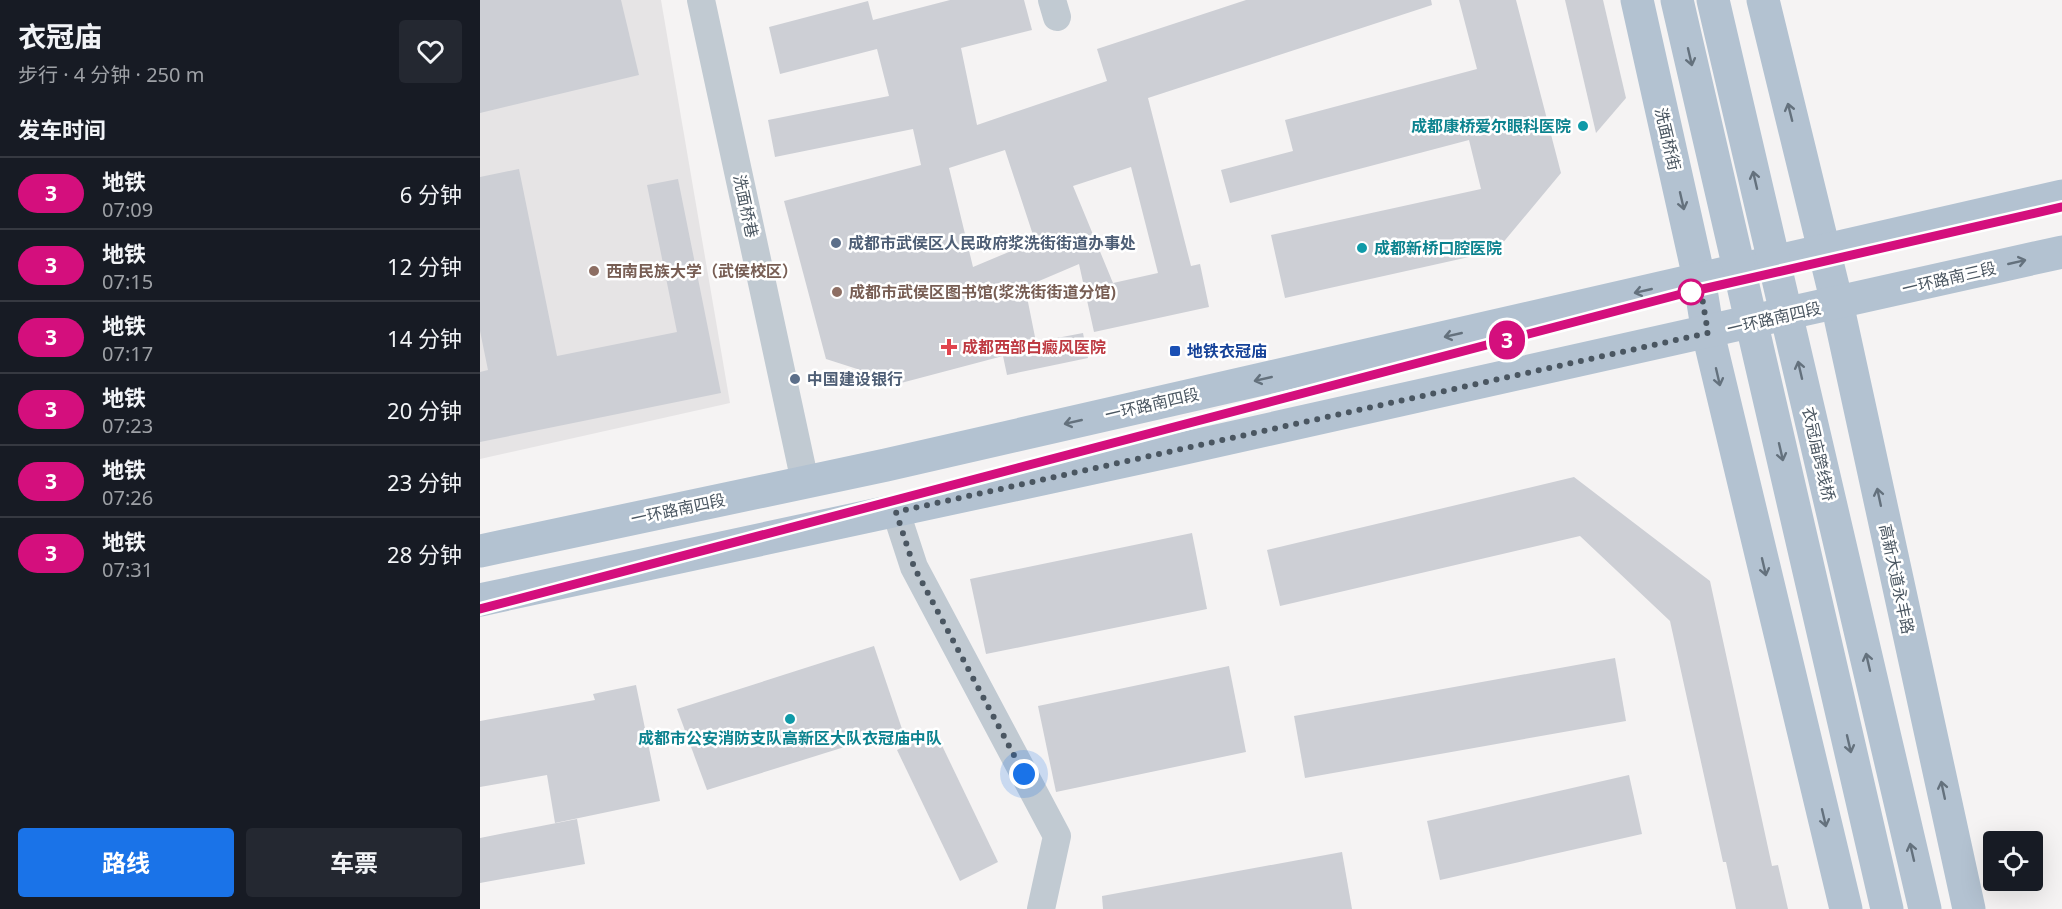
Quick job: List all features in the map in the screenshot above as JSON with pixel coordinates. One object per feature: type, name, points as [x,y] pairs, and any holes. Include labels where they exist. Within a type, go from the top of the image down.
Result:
[{"type":"main road","name":"洗面桥街","points":[[1637,0],[1700,278]]},
{"type":"main road","points":[[1677,0],[1887,909]]},
{"type":"main road","name":"衣冠庙跨线桥","points":[[1713,0],[1925,909]]},
{"type":"main road","points":[[1763,0],[1823,250],[2062,195]]},
{"type":"main road","name":"一环路南四段","points":[[480,551],[805,482],[1823,250]]},
{"type":"main road","name":"高新大道永丰路","points":[[1823,250],[1837,303],[1970,909]]},
{"type":"main road","name":"一环路南三段","points":[[1837,303],[2062,252]]},
{"type":"main road","points":[[1700,278],[1708,333],[1846,909]]},
{"type":"main road","name":"一环路南四段","points":[[480,600],[896,512],[1837,303]]},
{"type":"street","name":"洗面桥巷","points":[[702,0],[805,482]]},
{"type":"street","points":[[896,512],[914,567],[1057,836],[1041,909]]},
{"type":"shaded area","name":"西南民族大学（武侯校区）","points":[[480,0],[661,0],[730,403],[480,459]]},
{"type":"building","points":[[480,0],[621,0],[639,75],[480,113]]},
{"type":"building","points":[[950,0],[1024,0],[1032,30],[961,48],[977,125],[1107,81],[1097,49],[1246,0],[1431,0],[1432,5],[1148,98],[1191,266],[1200,264],[1209,307],[1094,332],[1079,264],[1025,287],[1036,342],[1083,333],[1088,358],[1007,375],[1003,356],[901,383],[826,359],[784,201],[921,165],[913,129],[775,157],[768,120],[889,96],[877,49],[780,74],[769,27],[868,1],[873,20]],"holes":[[[1005,150],[1035,241],[973,267],[949,168]],[[1131,167],[1158,273],[1113,283],[1073,186]]]},
{"type":"building","points":[[1459,0],[1516,0],[1561,173],[1496,251],[1285,298],[1271,235],[1481,189],[1469,140],[1230,203],[1221,170],[1293,151],[1285,120],[1477,69]]},
{"type":"building","points":[[1565,0],[1603,0],[1626,98],[1596,133]]},
{"type":"building","points":[[519,169],[557,356],[677,332],[647,185],[678,179],[721,393],[480,442],[480,372],[488,370],[480,331],[480,177]]},
{"type":"building","points":[[1574,477],[1710,581],[1772,866],[1778,865],[1788,909],[1736,909],[1726,862],[1723,862],[1670,621],[1580,536],[1280,606],[1267,550]]},
{"type":"building","points":[[1192,533],[1207,609],[986,654],[970,579]]},
{"type":"building","name":"成都市公安消防支队高新区大队衣冠庙中队","points":[[874,646],[902,729],[707,790],[677,709]]},
{"type":"building","points":[[1615,658],[1626,721],[1305,778],[1294,716]]},
{"type":"building","points":[[1229,666],[1246,752],[1056,792],[1038,706]]},
{"type":"building","points":[[636,685],[660,801],[555,823],[547,775],[480,787],[480,721],[595,700],[593,694]]},
{"type":"building","points":[[935,731],[998,862],[960,881],[897,750]]},
{"type":"building","points":[[1629,775],[1642,834],[1440,880],[1427,821]]},
{"type":"building","points":[[577,819],[585,864],[480,883],[480,838]]},
{"type":"building","points":[[1342,852],[1352,909],[1103,909],[1102,896]]},
{"type":"metro line","name":"3","points":[[480,609],[1685,293],[2062,207]]},
{"type":"place","name":"成都康桥爱尔眼科医院","points":[[1583,126]]},
{"type":"place","name":"成都市武侯区人民政府浆洗街街道办事处","points":[[836,243]]},
{"type":"place","name":"成都新桥口腔医院","points":[[1362,248]]},
{"type":"place","name":"西南民族大学（武侯校区）","points":[[594,271]]},
{"type":"place","name":"成都市武侯区图书馆(浆洗街街道分馆)","points":[[837,292]]},
{"type":"place","name":"成都西部白癜风医院","points":[[949,347]]},
{"type":"place","name":"地铁衣冠庙","points":[[1175,351]]},
{"type":"place","name":"中国建设银行","points":[[795,379]]},
{"type":"place","name":"成都市公安消防支队高新区大队衣冠庙中队","points":[[790,719]]},
{"type":"route","points":[[1024,774],[914,567],[896,512],[1708,333],[1702,297],[1691,292]]}]
